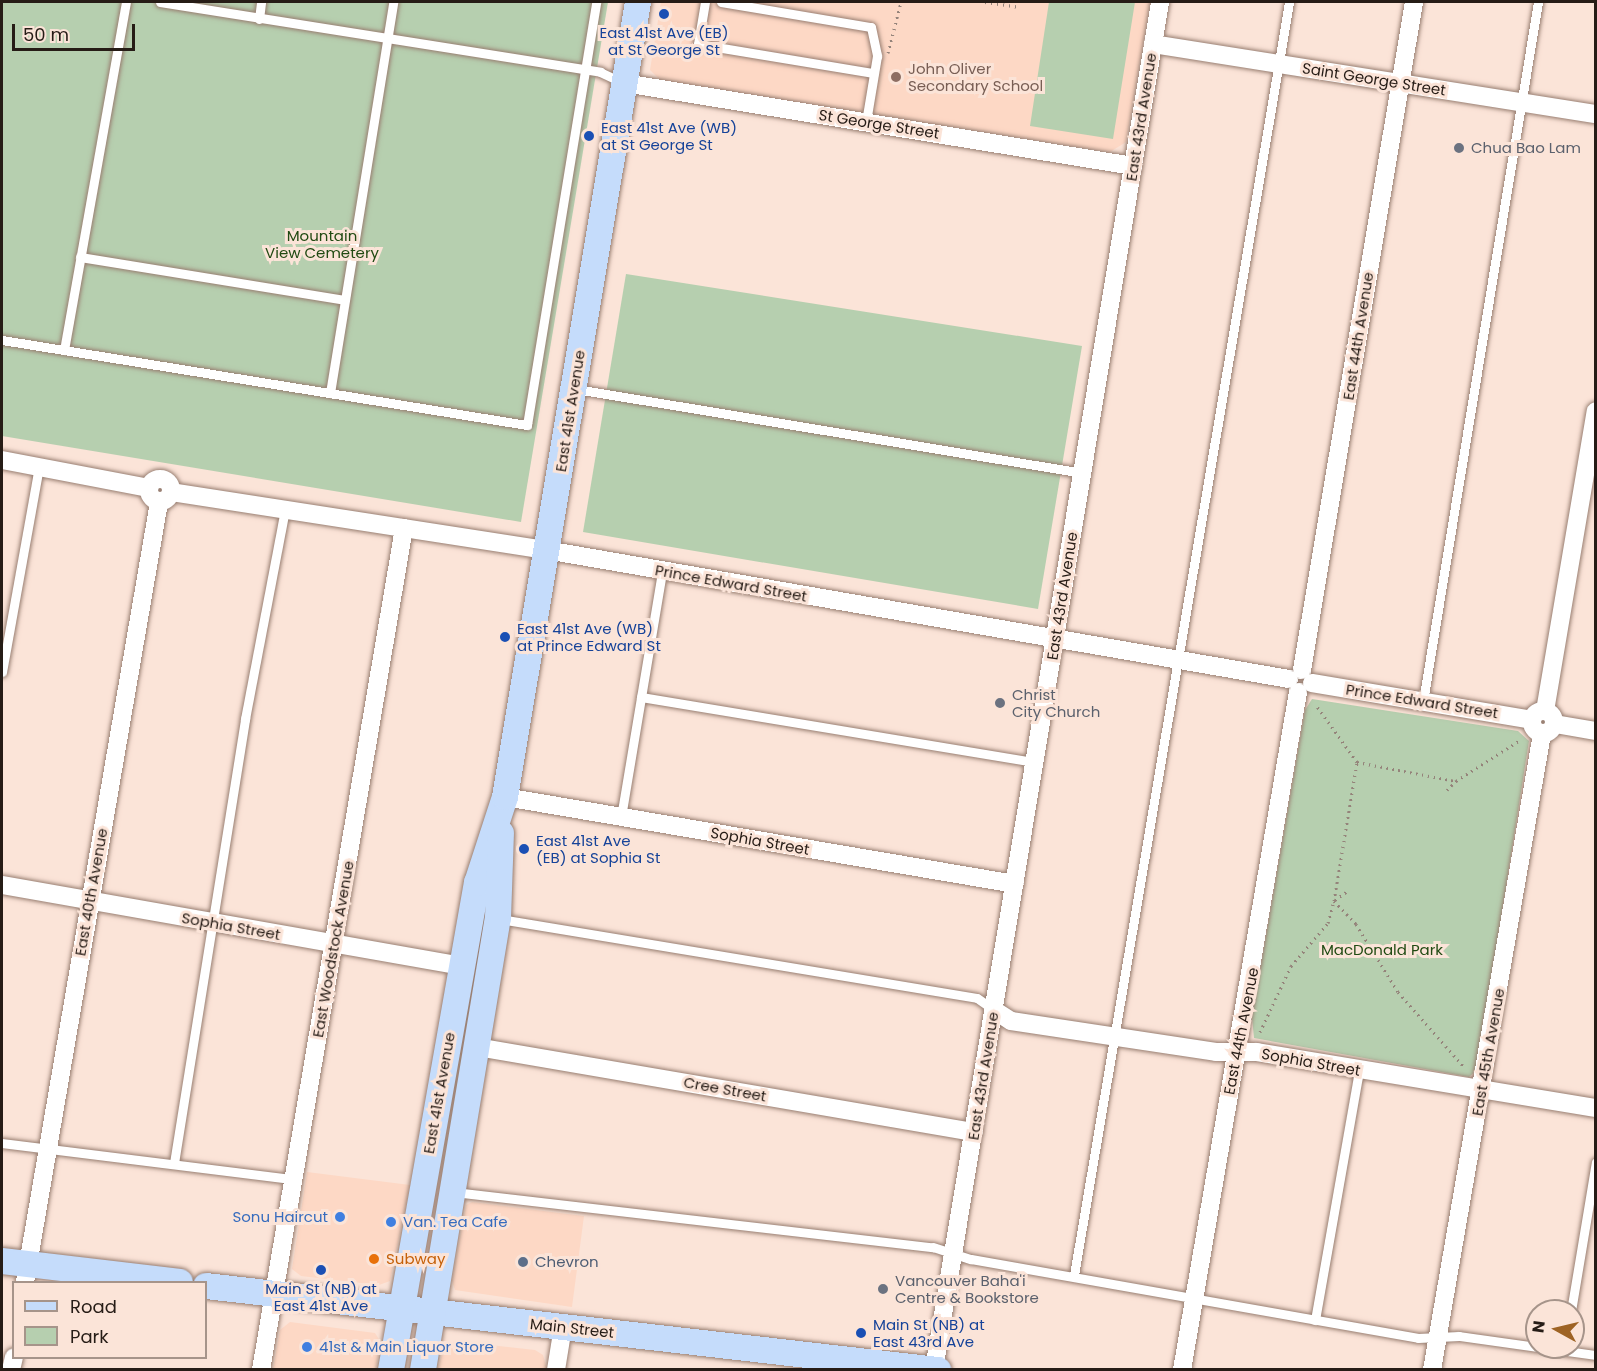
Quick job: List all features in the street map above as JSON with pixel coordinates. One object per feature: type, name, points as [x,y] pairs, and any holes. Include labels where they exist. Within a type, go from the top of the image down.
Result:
[{"type":"main road","name":"East 41st Avenue","points":[[423,1370],[498,918],[503,809],[638,2]]},
{"type":"main road","name":"East 41st Avenue","points":[[391,1370],[477,883],[503,809]]},
{"type":"main road","points":[[2,1261],[27,1274],[161,1281]]},
{"type":"main road","name":"Main Street","points":[[207,1286],[563,1327],[807,1362],[936,1369]]},
{"type":"street","name":"East 43rd Avenue","points":[[936,1369],[953,1253],[1161,2]]},
{"type":"street","name":"East 44th Avenue","points":[[1182,1370],[1413,2]]},
{"type":"street","name":"Saint George Street","points":[[1153,44],[1596,114]]},
{"type":"street","name":"St George Street","points":[[624,83],[1133,166]]},
{"type":"street","name":"East 45th Avenue","points":[[1432,1370],[1482,1091],[1596,411]]},
{"type":"street","name":"Prince Edward Street","points":[[2,460],[160,494],[285,509],[546,550],[1596,731]]},
{"type":"street","name":"East 40th Avenue","points":[[27,1274],[88,903],[160,494]]},
{"type":"street","name":"East Woodstock Avenue","points":[[261,1370],[404,528]]},
{"type":"street","name":"Sophia Street","points":[[503,809],[621,817],[1015,884]]},
{"type":"street","name":"Sophia Street","points":[[2,885],[88,903],[461,966]]},
{"type":"street","name":"Sophia Street","points":[[994,1010],[1011,1022],[1359,1070],[1596,1108]]},
{"type":"street","name":"Cree Street","points":[[477,1047],[974,1132]]},
{"type":"street","points":[[556,1370],[563,1327]]},
{"type":"lane","points":[[64,350],[126,2]]},
{"type":"lane","points":[[160,2],[584,70],[624,83]]},
{"type":"lane","points":[[259,19],[261,2]]},
{"type":"lane","points":[[330,393],[393,2]]},
{"type":"lane","points":[[2,340],[527,425],[596,2]]},
{"type":"lane","points":[[705,2],[698,44],[874,73]]},
{"type":"lane","points":[[721,2],[871,27],[877,56],[866,122]]},
{"type":"lane","points":[[1074,1275],[1289,2]]},
{"type":"lane","points":[[1423,701],[1538,2]]},
{"type":"lane","points":[[80,257],[345,300]]},
{"type":"lane","points":[[573,388],[1083,473]]},
{"type":"lane","points":[[2,672],[39,467]]},
{"type":"lane","points":[[174,1163],[212,923],[285,509]]},
{"type":"lane","points":[[621,817],[662,571]]},
{"type":"lane","points":[[641,697],[1035,762]]},
{"type":"lane","points":[[498,918],[977,998],[994,1010]]},
{"type":"lane","points":[[1315,1320],[1359,1070]]},
{"type":"lane","points":[[2,1143],[292,1179]]},
{"type":"lane","points":[[1573,1299],[1596,1162]]},
{"type":"lane","points":[[452,1192],[953,1253],[1315,1320],[1437,1337],[1525,1346]]},
{"type":"path","points":[[877,56],[892,51],[901,2]]},
{"type":"path","points":[[985,2],[1021,7]]},
{"type":"path","points":[[1316,705],[1357,762],[1456,781]]},
{"type":"path","points":[[1447,790],[1456,781],[1520,740]]},
{"type":"path","points":[[1260,1032],[1291,966],[1328,923],[1334,901],[1357,762]]},
{"type":"path","points":[[1334,901],[1349,890]]},
{"type":"path","points":[[1334,901],[1356,924],[1398,992],[1465,1068]]},
{"type":"shaded area","name":"John Oliver Secondary School","points":[[661,2],[1150,2],[1126,142],[1110,152],[661,81],[650,70]]},
{"type":"shaded area","points":[[307,1172],[410,1185],[390,1281],[379,1285],[301,1276],[292,1269]]},
{"type":"shaded area","points":[[472,1202],[584,1216],[572,1307],[455,1290],[452,1281],[466,1205]]},
{"type":"shaded area","points":[[290,1322],[375,1333],[380,1341],[376,1369],[273,1369],[280,1330]]},
{"type":"shaded area","points":[[454,1341],[535,1350],[543,1355],[547,1369],[438,1369],[444,1346]]},
{"type":"green space","name":"Mountain View Cemetery","points":[[2,2],[608,2],[521,522],[2,436]]},
{"type":"green space","points":[[1049,2],[1135,2],[1113,139],[1030,126]]},
{"type":"green space","points":[[626,274],[1082,346],[1038,609],[583,532]]},
{"type":"green space","name":"MacDonald Park","points":[[1312,699],[1518,731],[1529,741],[1477,1070],[1469,1077],[1254,1038],[1252,1017],[1305,710]]},
{"type":"place","name":"East 41st Ave (EB) at St George St","points":[[664,14]]},
{"type":"place","name":"John Oliver Secondary School","points":[[896,77]]},
{"type":"place","name":"East 41st Ave (WB) at St George St","points":[[589,136]]},
{"type":"place","name":"Chua Bao Lam","points":[[1459,148]]},
{"type":"place","name":"East 41st Ave (WB) at Prince Edward St","points":[[505,637]]},
{"type":"place","name":"Christ City Church","points":[[1000,703]]},
{"type":"place","name":"East 41st Ave (EB) at Sophia St","points":[[524,849]]},
{"type":"place","name":"Sonu Haircut","points":[[340,1217]]},
{"type":"place","name":"Van. Tea Cafe","points":[[391,1222]]},
{"type":"place","name":"Subway","points":[[374,1259]]},
{"type":"place","name":"Chevron","points":[[523,1262]]},
{"type":"place","name":"Main St (NB) at East 41st Ave","points":[[321,1270]]},
{"type":"place","name":"Vancouver Baha'i Centre & Bookstore","points":[[883,1289]]},
{"type":"place","name":"Main St (NB) at East 43rd Ave","points":[[861,1333]]},
{"type":"place","name":"41st & Main Liquor Store","points":[[307,1347]]}]
